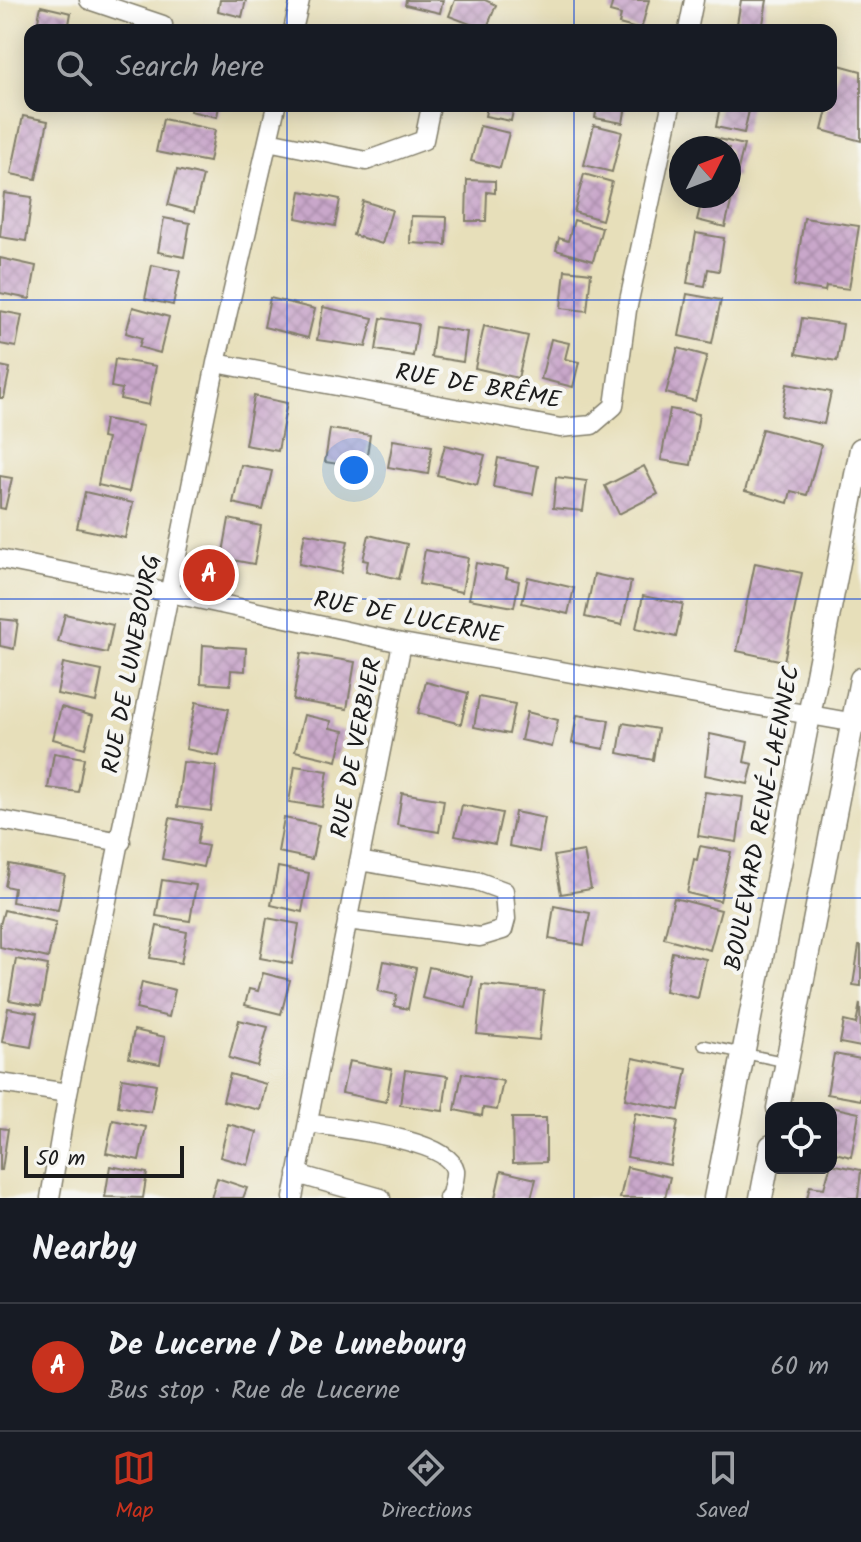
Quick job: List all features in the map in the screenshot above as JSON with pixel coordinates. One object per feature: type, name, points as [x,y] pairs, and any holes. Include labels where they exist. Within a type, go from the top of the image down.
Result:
[{"type":"street","points":[[89,0],[160,24]]},
{"type":"street","points":[[294,24],[300,0]]},
{"type":"street","points":[[689,24],[694,0]]},
{"type":"street","name":"RUE DE LUNEBOURG","points":[[50,1198],[68,1093],[216,363],[275,112]]},
{"type":"street","points":[[268,141],[366,161],[424,140],[430,112]]},
{"type":"street","name":"RUE DE BRÊME","points":[[216,363],[560,428],[592,425],[614,406],[627,310],[670,112]]},
{"type":"street","name":"BOULEVARD RENÉ-LAENNEC","points":[[715,1198],[861,449]]},
{"type":"street","name":"RUE DE LUCERNE","points":[[0,559],[402,643],[857,723]]},
{"type":"street","name":"RUE DE VERBIER","points":[[293,1198],[402,643]]},
{"type":"street","points":[[779,1102],[857,723],[861,679]]},
{"type":"street","points":[[0,820],[121,842]]},
{"type":"street","name":"RUE DE VERBIER","points":[[347,920],[480,937],[503,930],[506,919],[504,891],[477,881],[359,861]]},
{"type":"street","points":[[0,1083],[68,1093]]},
{"type":"street","points":[[308,1123],[423,1144],[449,1159],[455,1171],[448,1198]]},
{"type":"street","points":[[297,1174],[381,1198]]},
{"type":"street","points":[[761,1198],[766,1174]]},
{"type":"lane","points":[[703,1045],[787,1062]]},
{"type":"building","points":[[220,0],[246,0],[242,17],[218,11]]},
{"type":"building","points":[[406,0],[443,0],[440,13],[405,5]]},
{"type":"building","points":[[455,0],[485,0],[496,5],[488,24],[470,24],[449,16]]},
{"type":"building","points":[[613,0],[649,0],[643,24],[619,24],[621,15],[610,12]]},
{"type":"building","points":[[741,0],[767,0],[763,24],[737,24]]},
{"type":"building","points":[[41,6],[71,13],[69,24],[37,24]]},
{"type":"building","points":[[839,65],[861,71],[861,141],[822,130],[826,112],[837,112]]},
{"type":"building","points":[[194,112],[218,112],[217,117]]},
{"type":"building","points":[[486,112],[513,112],[511,121],[485,116]]},
{"type":"building","points":[[596,112],[625,112],[623,123],[595,118]]},
{"type":"building","points":[[719,112],[749,112],[744,133],[716,127]]},
{"type":"building","points":[[23,116],[48,121],[36,179],[11,174]]},
{"type":"building","points":[[163,119],[215,130],[209,162],[156,152]]},
{"type":"building","points":[[594,125],[622,132],[612,172],[584,165]]},
{"type":"building","points":[[480,126],[509,133],[500,168],[471,161]]},
{"type":"building","points":[[177,170],[203,176],[194,212],[168,205]]},
{"type":"building","points":[[584,174],[612,182],[602,220],[574,212]]},
{"type":"building","points":[[467,180],[495,181],[495,193],[487,192],[486,221],[466,221]]},
{"type":"building","points":[[301,191],[340,199],[335,226],[296,218]]},
{"type":"building","points":[[4,193],[32,197],[26,241],[0,237]]},
{"type":"building","points":[[363,201],[392,210],[382,244],[353,235]]},
{"type":"building","points":[[700,208],[730,208],[725,227],[697,220]]},
{"type":"building","points":[[411,216],[447,217],[446,245],[410,243]]},
{"type":"building","points":[[164,218],[190,223],[184,257],[158,252]]},
{"type":"building","points":[[804,218],[859,226],[849,289],[826,286],[825,291],[794,286]]},
{"type":"building","points":[[574,220],[602,228],[593,261],[556,250],[559,238],[568,241]]},
{"type":"building","points":[[696,233],[724,238],[719,271],[708,269],[705,286],[687,283]]},
{"type":"building","points":[[0,258],[36,266],[30,299],[0,293]]},
{"type":"building","points":[[152,265],[180,271],[173,305],[145,299]]},
{"type":"building","points":[[565,270],[591,273],[587,311],[561,308]]},
{"type":"building","points":[[687,294],[721,300],[712,343],[679,336]]},
{"type":"building","points":[[270,298],[315,309],[308,338],[264,327]]},
{"type":"building","points":[[133,307],[169,317],[160,353],[139,347],[142,338],[126,333]]},
{"type":"building","points":[[323,307],[373,318],[366,347],[317,340]]},
{"type":"building","points":[[0,311],[22,315],[16,347],[0,344]]},
{"type":"building","points":[[381,318],[418,324],[413,356],[376,350]]},
{"type":"building","points":[[802,318],[843,324],[837,361],[796,354]]},
{"type":"building","points":[[484,326],[528,336],[518,378],[475,368]]},
{"type":"building","points":[[435,327],[467,332],[463,362],[431,357]]},
{"type":"building","points":[[551,339],[569,343],[565,359],[579,362],[573,387],[541,379]]},
{"type":"building","points":[[678,348],[707,356],[695,401],[666,393]]},
{"type":"building","points":[[115,359],[156,366],[149,405],[120,399],[122,389],[111,387]]},
{"type":"building","points":[[0,366],[10,368],[4,398],[0,398]]},
{"type":"building","points":[[787,384],[831,392],[824,424],[781,416]]},
{"type":"building","points":[[254,396],[287,403],[278,451],[245,445]]},
{"type":"building","points":[[670,409],[699,414],[691,465],[661,460]]},
{"type":"building","points":[[105,419],[143,426],[129,492],[98,485],[107,439],[102,438]]},
{"type":"building","points":[[330,429],[370,435],[365,468],[325,462]]},
{"type":"building","points":[[762,429],[821,445],[807,495],[791,491],[788,503],[745,491]]},
{"type":"building","points":[[393,440],[432,446],[428,474],[388,467]]},
{"type":"building","points":[[445,445],[485,455],[477,485],[437,475]]},
{"type":"building","points":[[498,458],[538,466],[533,494],[493,487]]},
{"type":"building","points":[[241,465],[272,471],[263,510],[233,503]]},
{"type":"building","points":[[644,466],[658,494],[619,514],[605,486]]},
{"type":"building","points":[[0,476],[12,478],[5,509],[0,508]]},
{"type":"building","points":[[556,477],[587,481],[583,511],[553,508]]},
{"type":"building","points":[[85,492],[133,503],[125,538],[77,528]]},
{"type":"building","points":[[229,519],[261,526],[254,564],[222,558]]},
{"type":"building","points":[[305,533],[348,541],[341,573],[299,564]]},
{"type":"building","points":[[369,535],[407,544],[399,579],[366,571],[368,561],[363,560]]},
{"type":"building","points":[[425,550],[468,558],[462,592],[419,584]]},
{"type":"building","points":[[476,563],[508,569],[506,578],[519,581],[514,607],[469,599]]},
{"type":"building","points":[[755,563],[802,573],[784,661],[737,651]]},
{"type":"building","points":[[594,574],[631,582],[622,625],[585,617]]},
{"type":"building","points":[[528,577],[574,588],[568,614],[522,603]]},
{"type":"building","points":[[643,596],[683,604],[676,637],[636,628]]},
{"type":"building","points":[[65,614],[113,625],[107,653],[58,642]]},
{"type":"building","points":[[0,619],[18,621],[14,649],[0,646]]},
{"type":"building","points":[[203,645],[246,648],[245,671],[231,670],[230,685],[201,683]]},
{"type":"building","points":[[301,653],[355,662],[347,709],[293,700]]},
{"type":"building","points":[[63,663],[102,671],[96,702],[57,694]]},
{"type":"building","points":[[426,682],[468,693],[461,724],[418,713]]},
{"type":"building","points":[[479,697],[515,704],[509,734],[474,727]]},
{"type":"building","points":[[196,702],[229,709],[219,756],[186,749]]},
{"type":"building","points":[[61,707],[93,716],[85,748],[53,739]]},
{"type":"building","points":[[527,712],[558,720],[552,747],[521,740]]},
{"type":"building","points":[[304,715],[331,721],[330,728],[344,731],[337,761],[295,751]]},
{"type":"building","points":[[577,715],[609,720],[604,749],[572,743]]},
{"type":"building","points":[[623,723],[658,729],[653,760],[618,753]]},
{"type":"building","points":[[710,734],[748,742],[744,762],[753,764],[748,784],[705,775]]},
{"type":"building","points":[[54,753],[84,758],[78,792],[48,788]]},
{"type":"building","points":[[183,762],[216,766],[211,811],[177,807]]},
{"type":"building","points":[[295,766],[328,771],[322,807],[289,802]]},
{"type":"building","points":[[705,792],[743,797],[737,842],[698,836]]},
{"type":"building","points":[[402,793],[444,800],[439,832],[397,825]]},
{"type":"building","points":[[462,805],[502,813],[495,844],[455,836]]},
{"type":"building","points":[[515,812],[545,818],[539,852],[509,846]]},
{"type":"building","points":[[170,818],[201,824],[197,844],[208,846],[203,867],[162,859]]},
{"type":"building","points":[[284,818],[319,825],[312,859],[278,852]]},
{"type":"building","points":[[700,846],[731,852],[720,901],[687,893]]},
{"type":"building","points":[[584,851],[591,889],[561,894],[554,856]]},
{"type":"building","points":[[9,864],[65,875],[58,910],[12,902],[14,888],[5,886]]},
{"type":"building","points":[[278,867],[309,873],[302,912],[271,905]]},
{"type":"building","points":[[162,880],[196,885],[190,921],[156,916]]},
{"type":"building","points":[[674,898],[721,910],[710,950],[664,938]]},
{"type":"building","points":[[554,906],[590,913],[584,945],[549,939]]},
{"type":"building","points":[[4,910],[56,922],[48,958],[0,947]]},
{"type":"building","points":[[267,918],[299,924],[292,964],[260,958]]},
{"type":"building","points":[[157,926],[187,932],[181,963],[150,958]]},
{"type":"building","points":[[861,946],[861,986],[853,985]]},
{"type":"building","points":[[672,952],[706,959],[698,998],[665,991]]},
{"type":"building","points":[[16,959],[48,965],[41,1006],[9,1000]]},
{"type":"building","points":[[384,961],[416,968],[408,1009],[394,1006],[397,995],[378,991]]},
{"type":"building","points":[[429,967],[473,977],[466,1008],[422,998]]},
{"type":"building","points":[[263,973],[290,980],[281,1014],[245,1005],[249,989],[258,991]]},
{"type":"building","points":[[142,982],[175,990],[169,1017],[136,1009]]},
{"type":"building","points":[[482,985],[544,991],[539,1040],[477,1034]]},
{"type":"building","points":[[860,1003],[861,1047],[840,1043],[844,1021],[856,1024]]},
{"type":"building","points":[[8,1008],[37,1013],[31,1047],[2,1042]]},
{"type":"building","points":[[239,1020],[268,1027],[257,1066],[229,1058]]},
{"type":"building","points":[[134,1030],[165,1037],[160,1064],[129,1058]]},
{"type":"building","points":[[834,1054],[861,1059],[861,1100],[827,1094]]},
{"type":"building","points":[[633,1058],[687,1069],[679,1110],[625,1099]]},
{"type":"building","points":[[349,1061],[392,1069],[386,1102],[342,1093]]},
{"type":"building","points":[[405,1070],[448,1076],[443,1111],[400,1105]]},
{"type":"building","points":[[462,1073],[503,1081],[497,1110],[483,1108],[482,1116],[455,1110]]},
{"type":"building","points":[[230,1074],[266,1084],[260,1110],[223,1101]]},
{"type":"building","points":[[122,1078],[156,1084],[151,1112],[118,1106]]},
{"type":"building","points":[[837,1108],[859,1113],[851,1157],[837,1154]]},
{"type":"building","points":[[635,1113],[678,1121],[670,1165],[627,1157]]},
{"type":"building","points":[[512,1118],[546,1118],[546,1162],[513,1163]]},
{"type":"building","points":[[113,1120],[146,1127],[139,1160],[106,1153]]},
{"type":"building","points":[[228,1124],[257,1132],[248,1165],[220,1157]]},
{"type":"building","points":[[0,1128],[8,1129],[2,1170],[0,1170]]},
{"type":"building","points":[[837,1165],[861,1170],[858,1198],[807,1198],[810,1186],[824,1188],[828,1174],[837,1174]]},
{"type":"building","points":[[110,1166],[147,1173],[143,1198],[105,1197]]},
{"type":"building","points":[[627,1167],[670,1177],[665,1198],[620,1198]]},
{"type":"building","points":[[501,1171],[536,1179],[531,1198],[495,1198]]},
{"type":"building","points":[[217,1178],[247,1188],[243,1198],[211,1198]]},
{"type":"place","name":"De Lucerne / De Lunebourg","points":[[209,575]]}]
